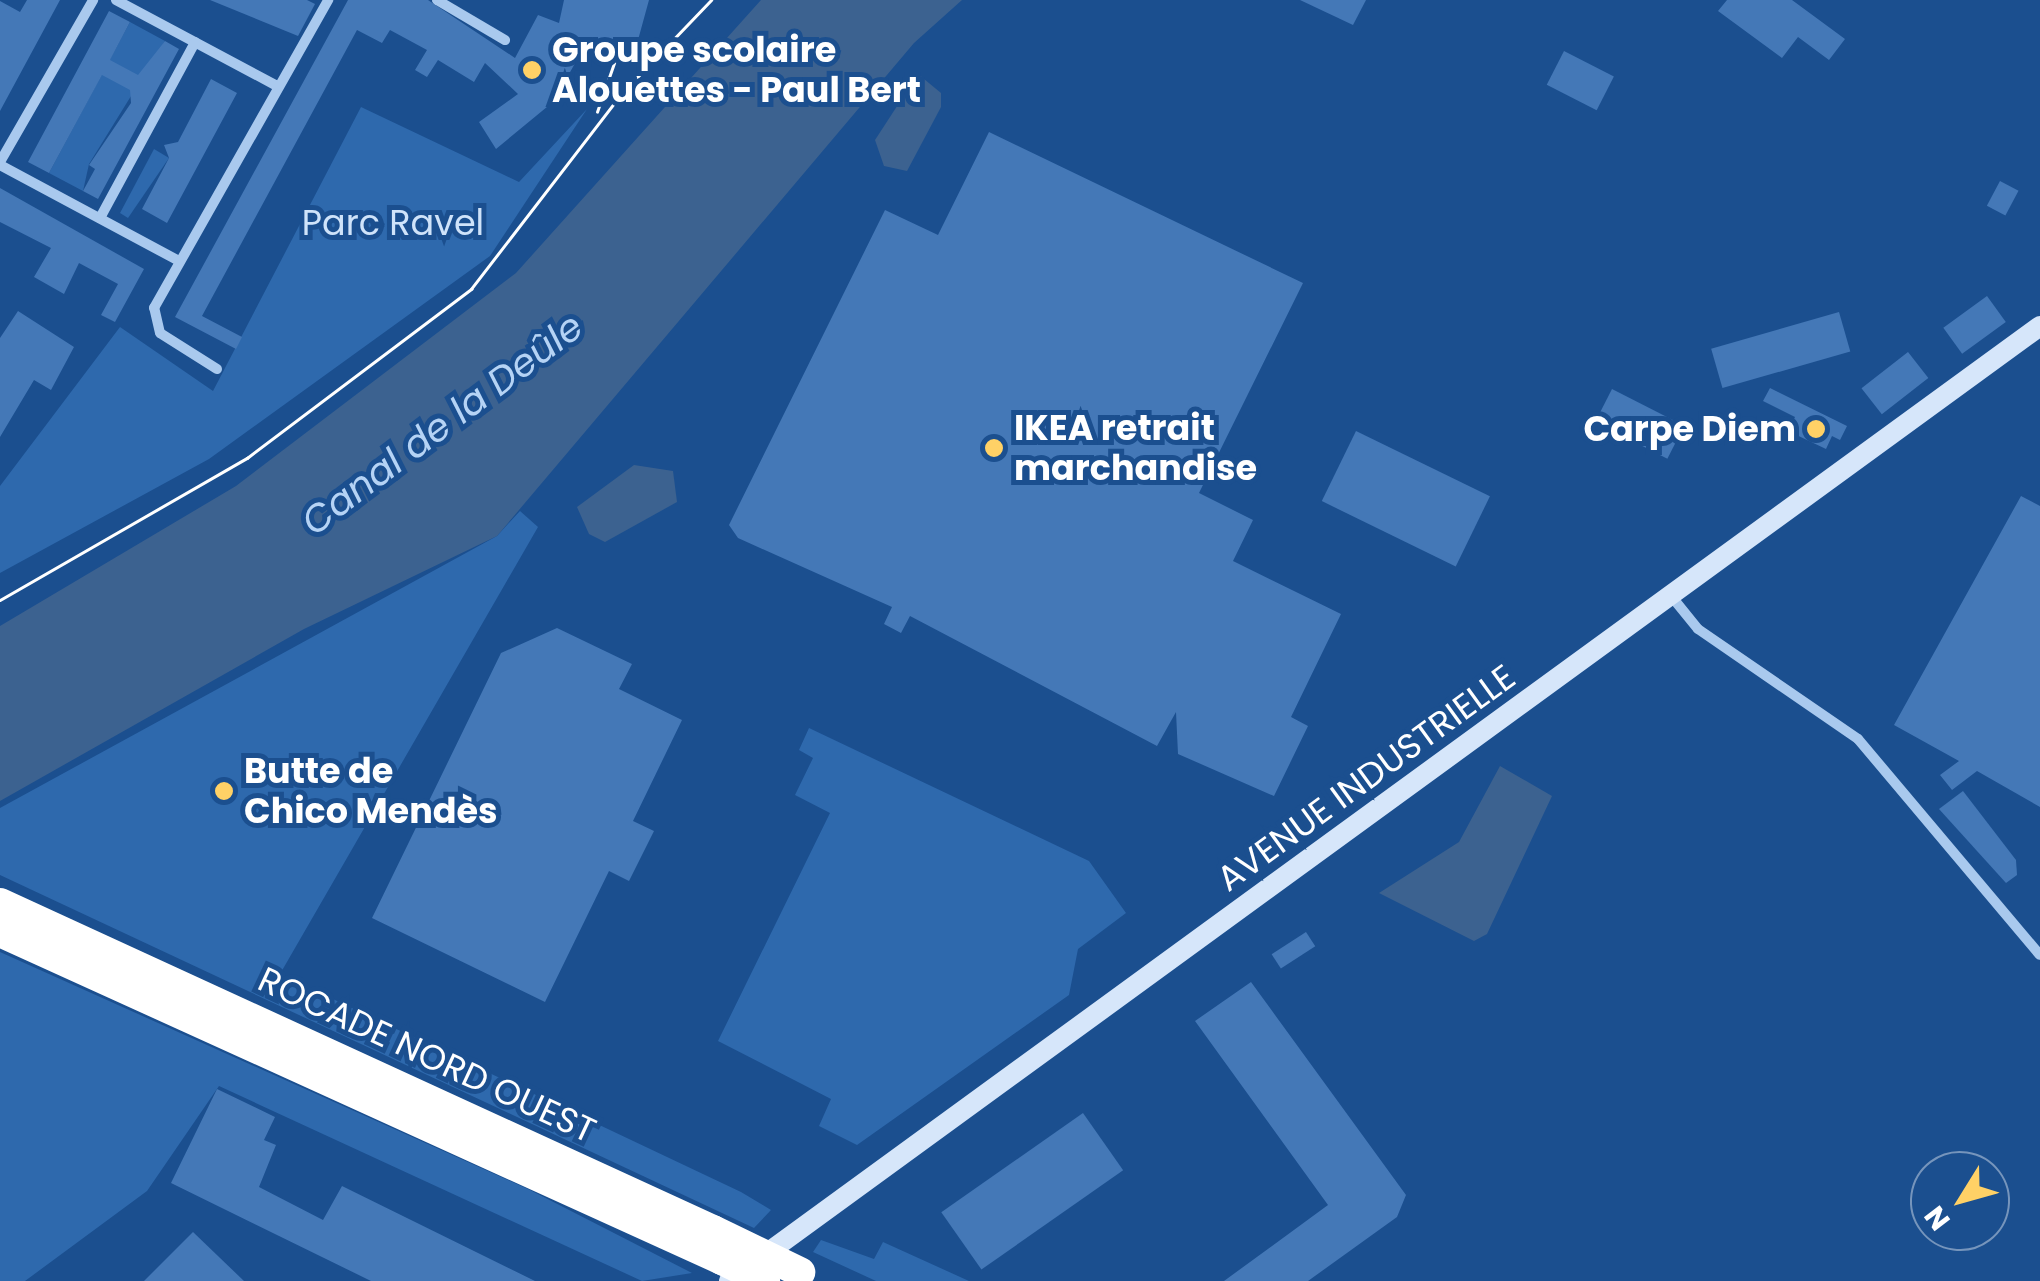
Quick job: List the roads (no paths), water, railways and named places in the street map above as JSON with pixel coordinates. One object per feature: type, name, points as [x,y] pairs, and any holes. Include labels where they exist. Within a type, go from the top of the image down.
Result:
[{"type":"highway","name":"ROCADE NORD OUEST","points":[[0,903],[706,1246],[765,1281]]},
{"type":"highway","name":"ROCADE NORD OUEST","points":[[0,932],[627,1215],[706,1246],[809,1276]]},
{"type":"highway","points":[[706,1246],[746,1281]]},
{"type":"street","points":[[94,0],[0,164],[179,260]]},
{"type":"street","points":[[116,0],[275,86]]},
{"type":"street","points":[[217,369],[152,321],[179,260],[275,86],[328,0]]},
{"type":"street","points":[[437,0],[506,40]]},
{"type":"street","points":[[100,218],[194,42]]},
{"type":"street","name":"AVENUE INDUSTRIELLE","points":[[728,1281],[2040,326]]},
{"type":"street","points":[[1672,597],[1698,629],[1858,739],[2040,955]]},
{"type":"water","name":"Canal de la Deûle","points":[[761,0],[962,0],[914,43],[497,536],[304,629],[0,801],[0,626],[236,486],[516,273]]},
{"type":"water","points":[[918,74],[941,93],[941,107],[907,171],[884,166],[875,140]]},
{"type":"water","points":[[634,465],[673,471],[677,502],[605,542],[589,534],[577,507]]},
{"type":"water","points":[[1500,766],[1552,796],[1487,934],[1474,941],[1379,893],[1459,842]]},
{"type":"tram line","points":[[0,600],[247,458],[471,289],[621,94],[711,0]]},
{"type":"tram line","points":[[597,112],[620,46]]},
{"type":"place","name":"Groupe scolaire Alouettes - Paul Bert","points":[[532,70]]},
{"type":"place","name":"Carpe Diem","points":[[1816,429]]},
{"type":"place","name":"IKEA retrait marchandise","points":[[994,448]]},
{"type":"place","name":"Butte de Chico Mendès","points":[[224,791]]},
{"type":"park label","name":"Parc Ravel","points":[[393,223]]}]
